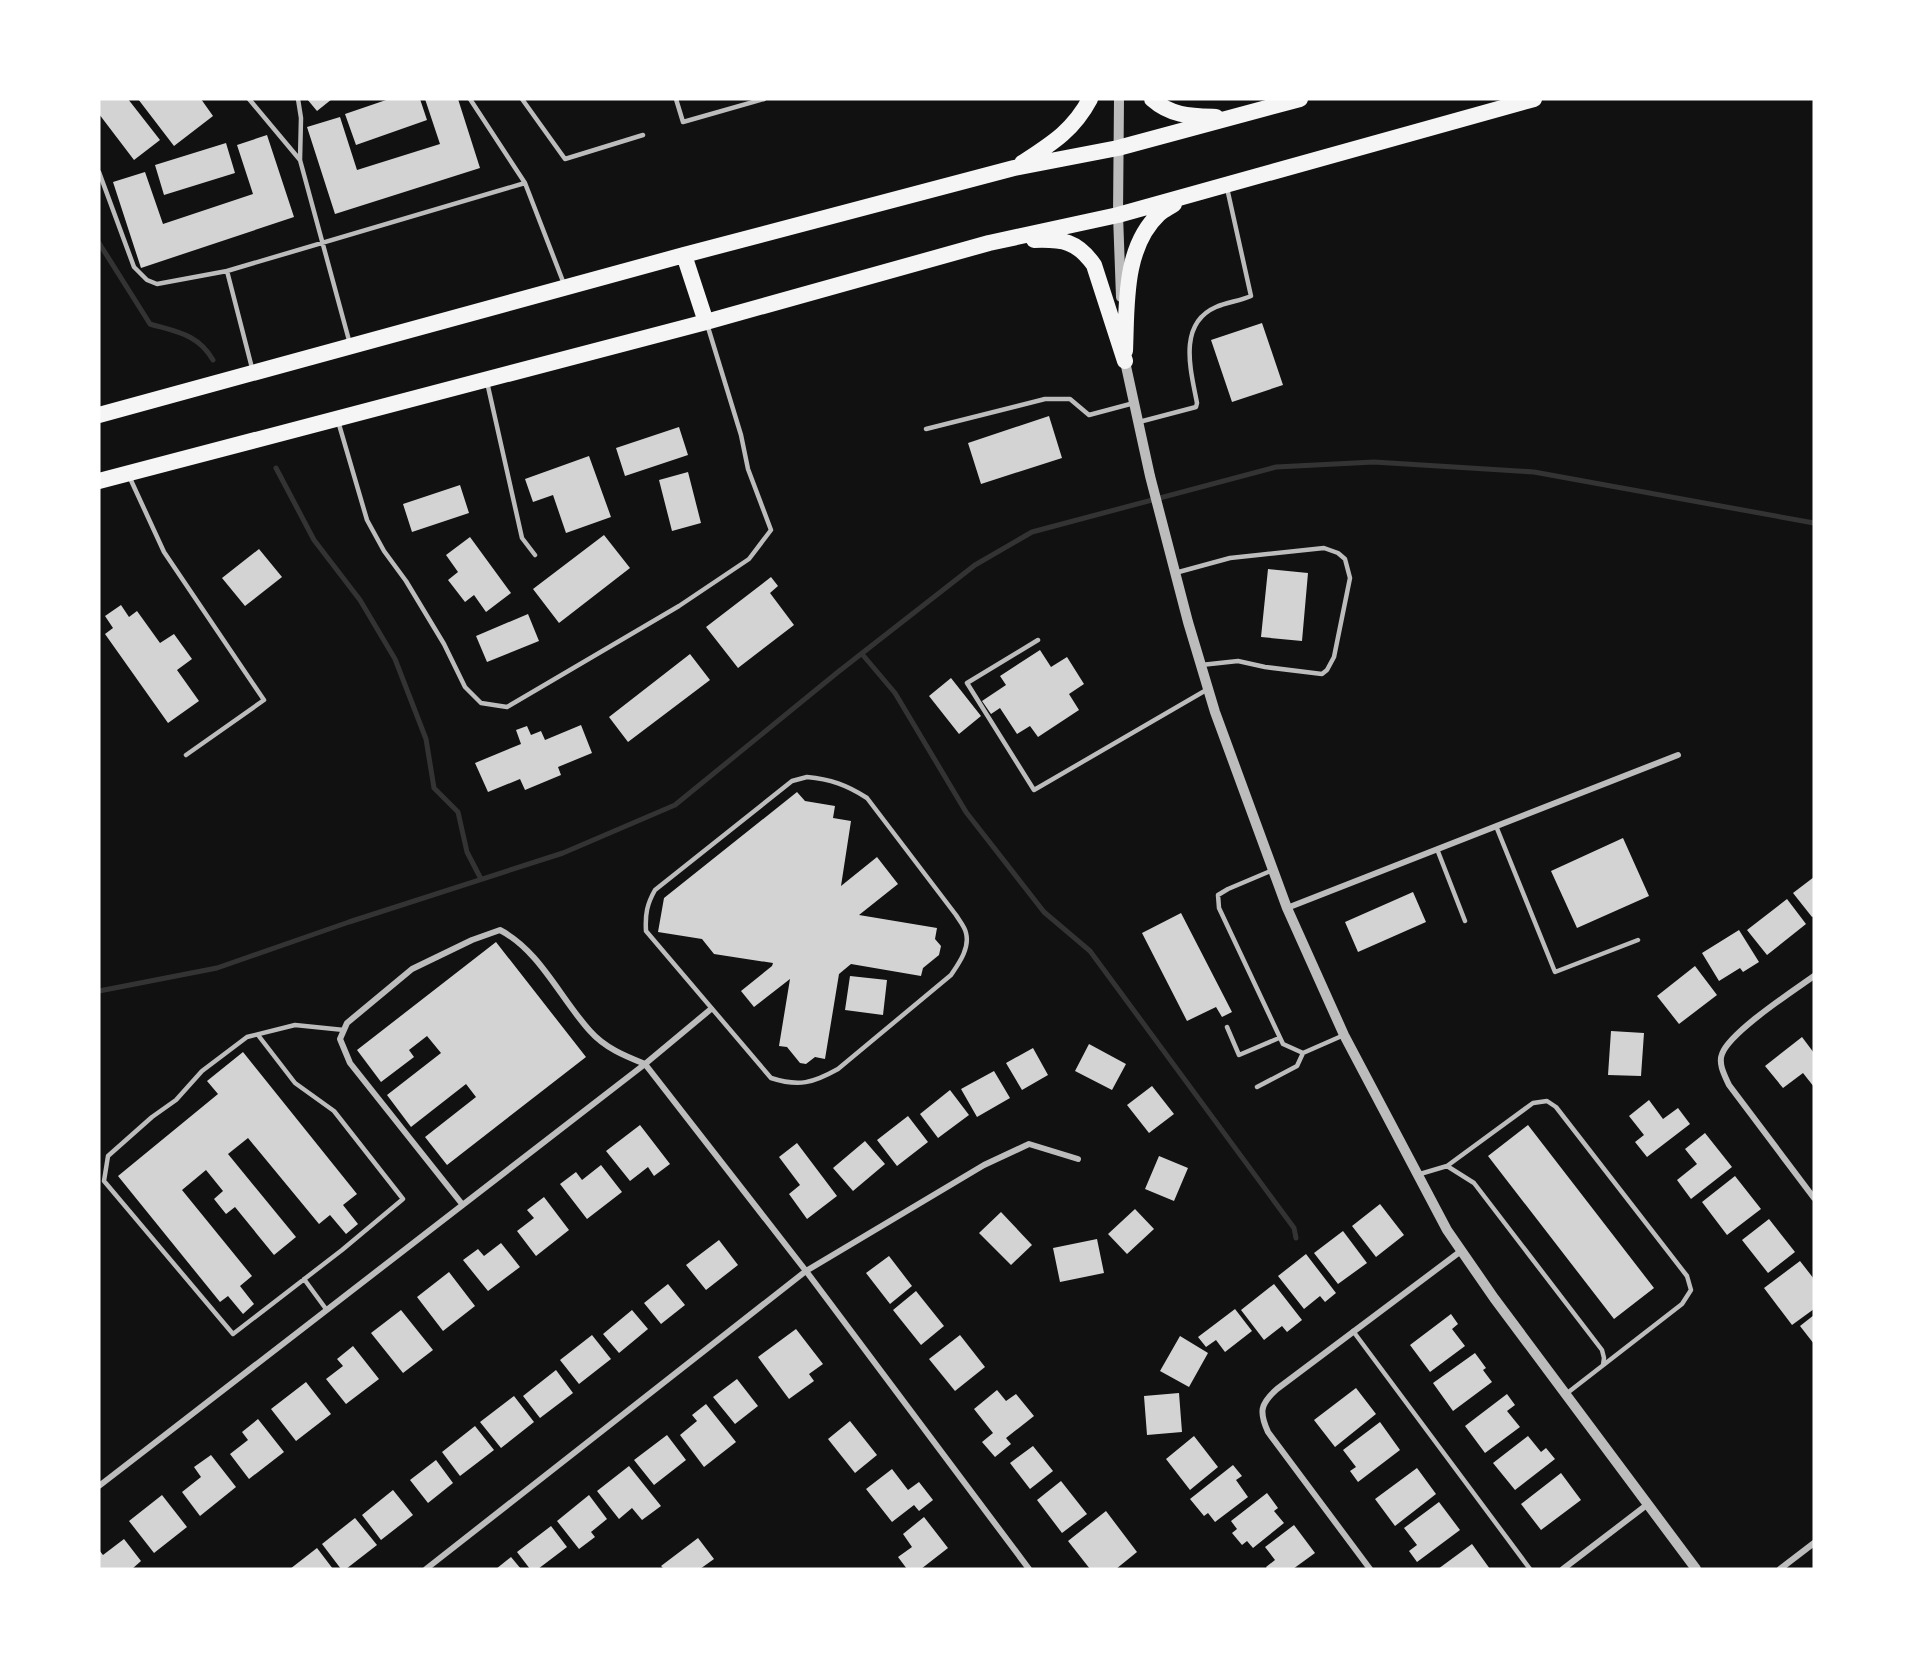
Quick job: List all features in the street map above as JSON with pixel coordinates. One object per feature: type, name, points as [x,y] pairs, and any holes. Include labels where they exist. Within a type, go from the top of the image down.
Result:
[{"type":"highway","points":[[1014,168],[1066,133],[1089,99]]},
{"type":"highway","points":[[1152,99],[1173,113],[1187,116],[1235,117]]},
{"type":"highway","points":[[99,415],[684,255],[1014,168],[1118,148],[1297,99]]},
{"type":"highway","points":[[99,481],[706,321],[989,243],[1118,215],[1534,99]]},
{"type":"highway","points":[[1125,361],[1128,287],[1140,242],[1159,214],[1185,197]]},
{"type":"highway","points":[[989,243],[1052,239],[1071,243],[1084,252],[1094,265],[1125,361]]},
{"type":"highway","points":[[684,255],[706,321]]},
{"type":"street","points":[[1119,99],[1118,215],[1125,361],[1150,476],[1208,689],[1287,908],[1344,1035],[1447,1230],[1494,1298],[1696,1569]]},
{"type":"street","points":[[1287,908],[1678,755]]},
{"type":"street","points":[[462,1204],[350,1063],[340,1039],[347,1023],[412,969],[472,940],[500,930],[513,937],[526,950],[591,1032],[616,1052],[645,1064],[806,1271],[1029,1569]]},
{"type":"street","points":[[1814,976],[1759,1016],[1736,1036],[1721,1055],[1721,1068],[1729,1085],[1814,1198]]},
{"type":"street","points":[[99,1486],[645,1064],[711,1009]]},
{"type":"street","points":[[426,1569],[806,1271],[984,1165],[1029,1144],[1078,1159]]},
{"type":"street","points":[[1370,1569],[1268,1432],[1262,1419],[1262,1409],[1267,1398],[1461,1251]]},
{"type":"street","points":[[1563,1569],[1648,1504]]},
{"type":"street","points":[[1780,1569],[1814,1544]]},
{"type":"lane","points":[[249,99],[300,160]]},
{"type":"lane","points":[[298,99],[301,118],[300,160],[350,347]]},
{"type":"lane","points":[[470,99],[525,183],[565,288]]},
{"type":"lane","points":[[522,99],[565,159],[643,135]]},
{"type":"lane","points":[[676,99],[683,122],[764,99]]},
{"type":"lane","points":[[99,172],[134,267],[147,280],[157,284],[226,272],[525,183]]},
{"type":"lane","points":[[1138,422],[1196,407],[1189,353],[1191,335],[1199,319],[1209,311],[1251,296],[1226,186]]},
{"type":"lane","points":[[226,272],[254,374]]},
{"type":"lane","points":[[338,418],[367,520],[384,551],[406,580],[444,644],[465,687],[481,703],[507,707],[679,606],[749,559],[771,530],[748,469],[741,435],[706,321]]},
{"type":"lane","points":[[486,379],[522,538],[535,555]]},
{"type":"lane","points":[[926,429],[1045,399],[1070,399],[1089,415],[1134,403]]},
{"type":"lane","points":[[128,473],[164,552],[264,700],[186,755]]},
{"type":"lane","points":[[1175,573],[1230,558],[1301,549],[1324,548],[1338,553],[1345,559],[1350,578],[1334,657],[1322,674],[1238,661],[1201,665]]},
{"type":"lane","points":[[1038,640],[967,683],[1034,790],[1208,689]]},
{"type":"lane","points":[[807,777],[837,782],[867,798],[956,915],[966,933],[966,946],[961,961],[951,975],[838,1069],[824,1077],[801,1084],[771,1078],[711,1009],[646,931],[645,915],[648,902],[655,890],[792,781],[807,777]]},
{"type":"lane","points":[[1496,826],[1555,972],[1638,940]]},
{"type":"lane","points":[[1437,849],[1465,921]]},
{"type":"lane","points":[[1273,870],[1228,888],[1218,895],[1218,902],[1279,1038],[1283,1044],[1303,1053]]},
{"type":"lane","points":[[258,1035],[295,1083],[334,1110],[403,1199],[304,1280],[233,1334],[105,1181],[108,1156],[152,1117],[176,1100],[202,1071],[247,1037],[295,1026],[344,1030]]},
{"type":"lane","points":[[1227,1027],[1239,1055],[1279,1038]]},
{"type":"lane","points":[[1257,1088],[1297,1066],[1303,1053],[1344,1035]]},
{"type":"lane","points":[[1417,1175],[1447,1166],[1533,1103],[1547,1101],[1556,1107],[1687,1276],[1690,1290],[1682,1304],[1566,1394]]},
{"type":"lane","points":[[1447,1166],[1474,1183],[1602,1350],[1603,1365]]},
{"type":"lane","points":[[304,1280],[326,1310]]},
{"type":"lane","points":[[1353,1332],[1530,1569]]},
{"type":"building","points":[[99,99],[128,99],[160,140],[134,160],[99,114]]},
{"type":"building","points":[[138,99],[201,99],[213,116],[174,146]]},
{"type":"building","points":[[307,99],[332,99],[317,111]]},
{"type":"building","points":[[389,99],[420,99],[427,120],[356,145],[345,114]]},
{"type":"building","points":[[425,99],[458,99],[480,168],[335,214],[307,127],[340,117],[357,170],[440,144]]},
{"type":"building","points":[[267,135],[294,217],[141,268],[113,182],[145,172],[163,224],[253,194],[237,145]]},
{"type":"building","points":[[226,143],[235,173],[164,195],[155,165]]},
{"type":"building","points":[[1262,323],[1283,385],[1232,402],[1211,340]]},
{"type":"building","points":[[1049,416],[1062,458],[981,484],[968,443]]},
{"type":"building","points":[[679,427],[688,455],[625,476],[616,448]]},
{"type":"building","points":[[589,456],[611,517],[566,533],[553,495],[533,502],[525,479]]},
{"type":"building","points":[[688,472],[701,523],[672,531],[659,480]]},
{"type":"building","points":[[460,485],[469,513],[412,532],[403,504]]},
{"type":"building","points":[[604,535],[630,568],[559,623],[533,589]]},
{"type":"building","points":[[470,537],[511,593],[486,612],[474,595],[465,602],[448,580],[458,572],[446,555]]},
{"type":"building","points":[[259,549],[282,577],[245,606],[222,578]]},
{"type":"building","points":[[1268,569],[1308,573],[1302,641],[1261,637]]},
{"type":"building","points":[[771,577],[778,586],[770,593],[794,625],[738,668],[706,627]]},
{"type":"building","points":[[121,605],[129,617],[137,611],[160,643],[174,634],[192,659],[177,670],[199,701],[168,723],[105,634],[113,628],[105,616]]},
{"type":"building","points":[[528,614],[539,641],[487,662],[476,636]]},
{"type":"building","points":[[1040,650],[1051,667],[1067,657],[1084,684],[1069,694],[1079,710],[1038,737],[1030,726],[1017,734],[1000,708],[991,714],[982,701],[1006,685],[1000,676]]},
{"type":"building","points":[[690,654],[710,680],[628,742],[609,717]]},
{"type":"building","points":[[951,678],[981,716],[959,734],[929,696]]},
{"type":"building","points":[[581,725],[592,753],[558,767],[561,775],[525,790],[520,779],[488,792],[475,763],[521,744],[516,730],[527,726],[531,735],[541,731],[545,740]]},
{"type":"building","points":[[797,792],[805,801],[835,806],[833,818],[851,821],[841,886],[877,857],[898,884],[859,915],[937,928],[935,939],[941,946],[939,955],[923,968],[921,976],[851,964],[839,974],[825,1059],[815,1057],[806,1064],[800,1063],[787,1047],[779,1046],[790,979],[754,1007],[741,991],[773,963],[714,954],[702,939],[658,932],[664,898]]},
{"type":"building","points":[[1623,838],[1649,896],[1577,928],[1551,871]]},
{"type":"building","points":[[1814,877],[1814,916],[1812,917],[1793,893]]},
{"type":"building","points":[[1413,892],[1426,922],[1358,952],[1345,922]]},
{"type":"building","points":[[1787,899],[1806,924],[1767,955],[1747,930]]},
{"type":"building","points":[[1181,913],[1232,1012],[1222,1017],[1216,1007],[1187,1021],[1142,933]]},
{"type":"building","points":[[1739,930],[1759,962],[1743,972],[1740,968],[1719,981],[1702,953]]},
{"type":"building","points":[[496,942],[586,1057],[447,1165],[425,1137],[476,1097],[466,1084],[411,1127],[387,1095],[441,1053],[427,1036],[409,1050],[414,1057],[381,1082],[357,1050]]},
{"type":"building","points":[[1695,966],[1717,995],[1679,1024],[1657,996]]},
{"type":"building","points":[[850,976],[887,980],[883,1015],[845,1010]]},
{"type":"building","points":[[1611,1031],[1644,1033],[1641,1076],[1608,1075]]},
{"type":"building","points":[[1802,1037],[1814,1053],[1814,1087],[1803,1073],[1783,1088],[1765,1066]]},
{"type":"building","points":[[1089,1044],[1126,1064],[1112,1090],[1075,1071]]},
{"type":"building","points":[[1033,1048],[1048,1075],[1022,1090],[1006,1063]]},
{"type":"building","points":[[243,1052],[357,1194],[343,1205],[358,1224],[346,1234],[330,1215],[319,1224],[248,1138],[228,1154],[296,1237],[274,1255],[235,1207],[226,1214],[214,1199],[223,1191],[206,1170],[182,1190],[252,1276],[240,1286],[254,1304],[243,1314],[228,1296],[220,1302],[118,1176],[218,1094],[207,1081]]},
{"type":"building","points":[[994,1071],[1010,1098],[977,1117],[961,1089]]},
{"type":"building","points":[[1152,1086],[1174,1114],[1149,1133],[1127,1105]]},
{"type":"building","points":[[950,1090],[969,1115],[938,1138],[920,1114]]},
{"type":"building","points":[[1649,1100],[1663,1119],[1678,1108],[1690,1124],[1647,1157],[1635,1142],[1644,1135],[1629,1116]]},
{"type":"building","points":[[908,1116],[928,1142],[897,1166],[877,1140]]},
{"type":"building","points":[[640,1125],[670,1164],[654,1176],[648,1167],[630,1181],[606,1151]]},
{"type":"building","points":[[1528,1125],[1654,1288],[1614,1319],[1488,1156]]},
{"type":"building","points":[[1705,1133],[1732,1167],[1691,1199],[1677,1180],[1697,1164],[1685,1149]]},
{"type":"building","points":[[865,1141],[885,1164],[853,1191],[833,1168]]},
{"type":"building","points":[[797,1143],[837,1196],[807,1219],[789,1194],[800,1185],[779,1157]]},
{"type":"building","points":[[1159,1156],[1188,1168],[1174,1201],[1145,1189]]},
{"type":"building","points":[[601,1165],[622,1192],[587,1219],[560,1184],[576,1172],[582,1180]]},
{"type":"building","points":[[1735,1176],[1761,1209],[1727,1235],[1702,1202]]},
{"type":"building","points":[[544,1197],[569,1230],[536,1256],[517,1231],[534,1218],[527,1210]]},
{"type":"building","points":[[1380,1204],[1404,1235],[1376,1257],[1352,1226]]},
{"type":"building","points":[[1135,1209],[1154,1229],[1127,1254],[1108,1234]]},
{"type":"building","points":[[1001,1212],[1032,1245],[1011,1265],[979,1233]]},
{"type":"building","points":[[1769,1219],[1795,1252],[1768,1273],[1742,1240]]},
{"type":"building","points":[[1343,1231],[1367,1263],[1338,1284],[1314,1253]]},
{"type":"building","points":[[1097,1239],[1104,1273],[1060,1282],[1053,1248]]},
{"type":"building","points":[[719,1240],[738,1265],[706,1290],[686,1265]]},
{"type":"building","points":[[501,1243],[520,1267],[488,1291],[463,1260],[478,1249],[484,1256]]},
{"type":"building","points":[[1306,1254],[1336,1293],[1325,1302],[1320,1296],[1304,1309],[1278,1276]]},
{"type":"building","points":[[889,1256],[912,1286],[890,1304],[866,1273]]},
{"type":"building","points":[[1800,1261],[1814,1279],[1814,1309],[1792,1325],[1764,1288]]},
{"type":"building","points":[[449,1272],[475,1306],[443,1331],[417,1297]]},
{"type":"building","points":[[668,1284],[685,1305],[661,1324],[644,1303]]},
{"type":"building","points":[[1274,1284],[1302,1320],[1287,1332],[1282,1326],[1264,1340],[1241,1310]]},
{"type":"building","points":[[916,1291],[944,1326],[921,1345],[893,1310]]},
{"type":"building","points":[[1235,1309],[1252,1331],[1225,1352],[1216,1340],[1206,1347],[1198,1337]]},
{"type":"building","points":[[401,1310],[433,1350],[403,1373],[371,1333]]},
{"type":"building","points":[[632,1310],[648,1329],[619,1353],[603,1334]]},
{"type":"building","points":[[1451,1314],[1458,1324],[1452,1329],[1465,1346],[1430,1372],[1410,1345]]},
{"type":"building","points":[[1814,1315],[1814,1344],[1800,1326]]},
{"type":"building","points":[[796,1329],[823,1364],[809,1374],[814,1381],[789,1399],[758,1357]]},
{"type":"building","points":[[592,1335],[611,1359],[579,1384],[560,1360]]},
{"type":"building","points":[[960,1335],[985,1367],[955,1391],[929,1359]]},
{"type":"building","points":[[1180,1336],[1208,1353],[1189,1387],[1160,1371]]},
{"type":"building","points":[[353,1346],[379,1379],[346,1404],[326,1379],[343,1366],[337,1359]]},
{"type":"building","points":[[1475,1353],[1486,1368],[1483,1370],[1492,1382],[1453,1411],[1433,1383]]},
{"type":"building","points":[[556,1370],[573,1393],[540,1418],[523,1396]]},
{"type":"building","points":[[737,1379],[758,1406],[735,1424],[713,1397]]},
{"type":"building","points":[[306,1382],[331,1414],[296,1441],[271,1409]]},
{"type":"building","points":[[1356,1388],[1376,1414],[1335,1447],[1314,1420]]},
{"type":"building","points":[[997,1390],[1006,1401],[1016,1394],[1034,1416],[1006,1438],[1011,1444],[995,1457],[982,1442],[993,1433],[974,1409]]},
{"type":"building","points":[[1179,1393],[1182,1432],[1147,1435],[1144,1396]]},
{"type":"building","points":[[1507,1394],[1515,1405],[1507,1411],[1520,1427],[1485,1453],[1465,1426]]},
{"type":"building","points":[[514,1396],[534,1422],[501,1448],[480,1422]]},
{"type":"building","points":[[706,1404],[736,1442],[704,1467],[680,1435],[697,1421],[692,1415]]},
{"type":"building","points":[[258,1419],[284,1452],[249,1479],[230,1454],[248,1440],[242,1432]]},
{"type":"building","points":[[850,1421],[877,1455],[855,1473],[828,1439]]},
{"type":"building","points":[[1380,1422],[1400,1450],[1358,1482],[1350,1471],[1356,1467],[1343,1450]]},
{"type":"building","points":[[475,1426],[494,1450],[460,1476],[442,1452]]},
{"type":"building","points":[[667,1435],[686,1460],[654,1485],[634,1460]]},
{"type":"building","points":[[1194,1436],[1218,1467],[1190,1490],[1166,1459]]},
{"type":"building","points":[[1528,1436],[1541,1452],[1546,1448],[1555,1459],[1515,1490],[1493,1463]]},
{"type":"building","points":[[1033,1446],[1053,1471],[1030,1489],[1010,1463]]},
{"type":"building","points":[[211,1455],[236,1487],[200,1516],[182,1492],[201,1477],[194,1467]]},
{"type":"building","points":[[436,1460],[453,1483],[428,1503],[410,1480]]},
{"type":"building","points":[[1233,1465],[1242,1476],[1236,1480],[1248,1497],[1215,1522],[1208,1513],[1204,1516],[1190,1499]]},
{"type":"building","points":[[629,1466],[661,1506],[642,1520],[632,1508],[619,1519],[597,1491]]},
{"type":"building","points":[[1417,1468],[1436,1494],[1395,1526],[1375,1499]]},
{"type":"building","points":[[892,1469],[908,1490],[919,1482],[933,1500],[919,1511],[914,1505],[892,1522],[866,1489]]},
{"type":"building","points":[[1561,1473],[1581,1500],[1541,1530],[1521,1504]]},
{"type":"building","points":[[1061,1481],[1087,1514],[1062,1533],[1037,1500]]},
{"type":"building","points":[[393,1490],[413,1515],[381,1540],[362,1515]]},
{"type":"building","points":[[1267,1493],[1278,1508],[1274,1511],[1284,1523],[1253,1548],[1247,1541],[1242,1545],[1232,1533],[1237,1529],[1231,1521]]},
{"type":"building","points":[[162,1495],[187,1527],[154,1553],[129,1521]]},
{"type":"building","points":[[589,1495],[607,1519],[591,1532],[595,1537],[579,1549],[557,1521]]},
{"type":"building","points":[[1439,1502],[1460,1530],[1417,1562],[1409,1551],[1417,1545],[1404,1528]]},
{"type":"building","points":[[1106,1511],[1137,1552],[1116,1569],[1090,1569],[1068,1541]]},
{"type":"building","points":[[924,1517],[948,1548],[921,1569],[907,1569],[898,1557],[912,1547],[903,1534]]},
{"type":"building","points":[[355,1518],[377,1545],[346,1569],[341,1569],[322,1544]]},
{"type":"building","points":[[1294,1525],[1315,1553],[1293,1569],[1267,1569],[1266,1567],[1275,1560],[1265,1547]]},
{"type":"building","points":[[551,1526],[567,1547],[538,1569],[530,1569],[517,1552]]},
{"type":"building","points":[[698,1538],[714,1559],[700,1569],[664,1569],[661,1566]]},
{"type":"building","points":[[124,1539],[141,1561],[132,1569],[99,1569],[99,1550],[103,1555]]},
{"type":"building","points":[[1472,1544],[1490,1569],[1438,1569]]},
{"type":"building","points":[[317,1548],[333,1569],[290,1569]]},
{"type":"building","points":[[511,1557],[521,1569],[496,1569]]},
{"type":"waterway","points":[[99,243],[150,324],[194,339],[213,360]]},
{"type":"waterway","points":[[99,991],[217,968],[349,922],[563,853],[675,805],[838,672],[975,565],[1032,532],[1276,467],[1374,462],[1534,472],[1814,523]]},
{"type":"waterway","points":[[276,468],[314,540],[360,600],[395,659],[426,739],[434,788],[458,812],[467,852],[481,879]]},
{"type":"waterway","points":[[862,654],[895,693],[966,812],[1044,912],[1090,951],[1294,1228],[1296,1238]]}]
